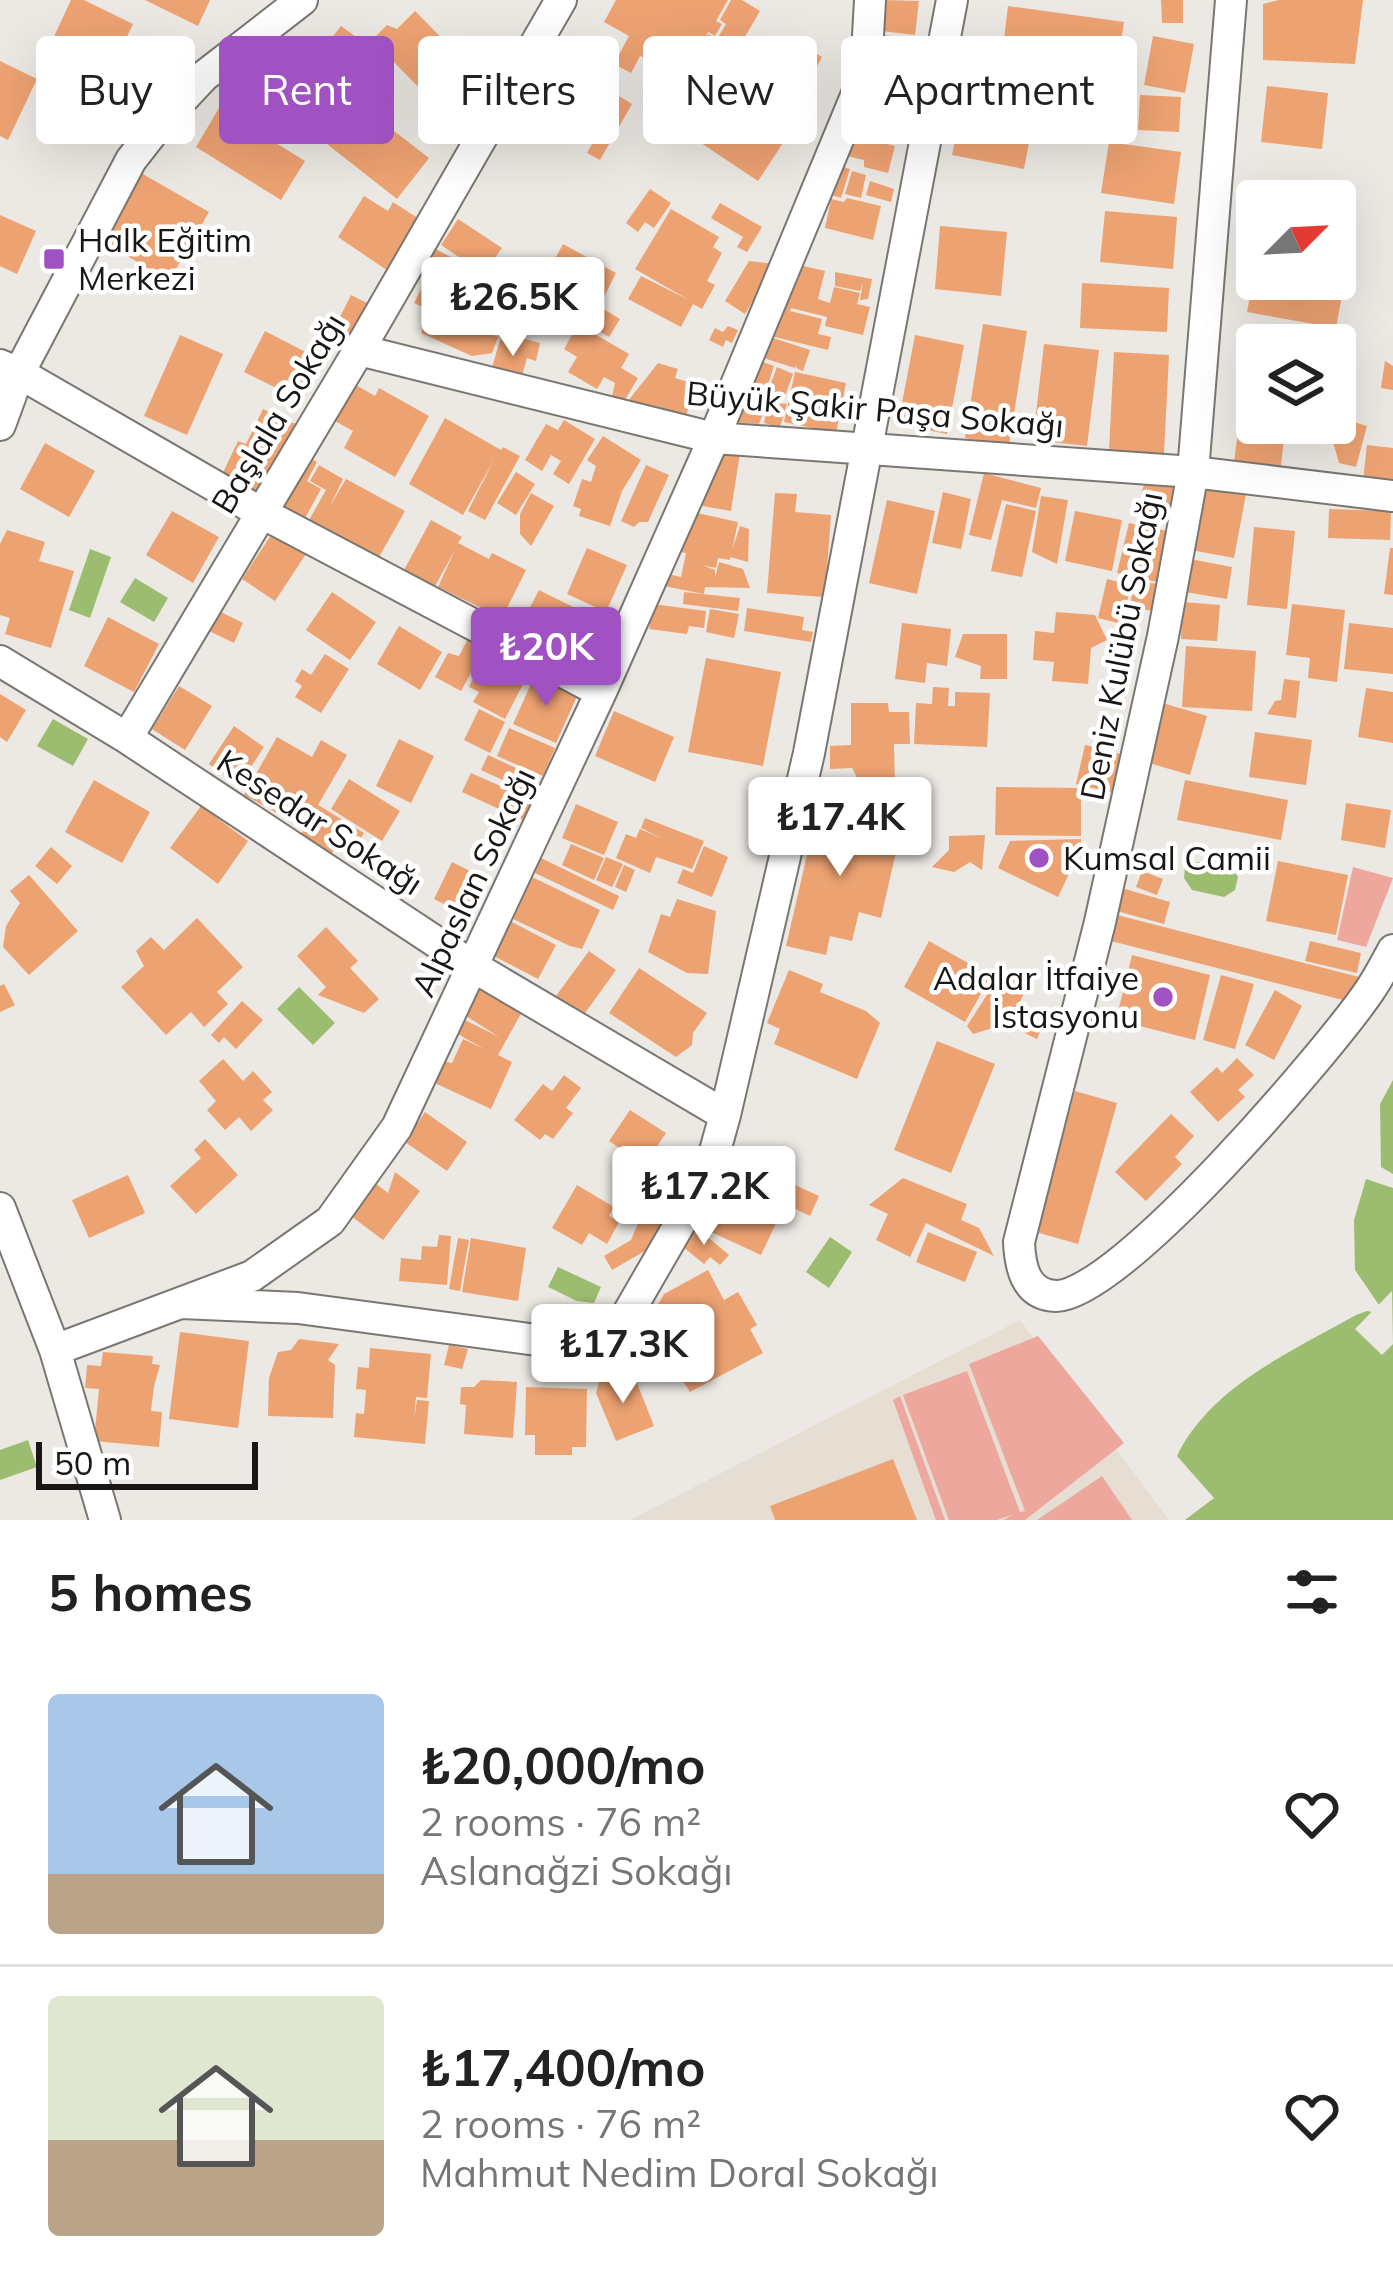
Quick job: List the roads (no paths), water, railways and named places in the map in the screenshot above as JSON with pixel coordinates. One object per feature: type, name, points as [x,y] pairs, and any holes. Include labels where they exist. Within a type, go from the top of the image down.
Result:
[{"type":"street","points":[[0,425],[9,369],[131,160],[204,76],[302,0]]},
{"type":"street","name":"Başlala Sokağı","points":[[127,738],[561,0]]},
{"type":"street","name":"Alpaslan Sokağı","points":[[868,36],[870,0]]},
{"type":"street","points":[[945,36],[952,0]]},
{"type":"street","name":"Deniz Kulübü Sokağı","points":[[1231,0],[1192,472],[1163,636],[1100,922],[1019,1242],[1024,1275],[1036,1290],[1059,1296],[1078,1290],[1103,1276],[1167,1222],[1268,1115],[1370,991],[1393,950]]},
{"type":"street","name":"Alpaslan Sokağı","points":[[55,1350],[252,1276],[330,1221],[397,1127],[601,692],[714,438],[841,131]]},
{"type":"street","points":[[181,1304],[298,1308],[559,1343],[600,1338],[627,1316],[716,1151],[809,753],[925,144]]},
{"type":"street","name":"Büyük Şakir Paşa Sokağı","points":[[359,350],[714,438],[1192,472],[1393,496]]},
{"type":"street","points":[[9,369],[260,512],[601,692]]},
{"type":"street","name":"Kesedar Sokağı","points":[[0,661],[127,738],[474,967],[725,1115]]},
{"type":"street","points":[[0,1208],[55,1350],[104,1520]]},
{"type":"place","name":"Halk Eğitim Merkezi","points":[[54,259]]},
{"type":"place","name":"Kumsal Camii","points":[[1039,858]]},
{"type":"place","name":"Adalar İtfaiye İstasyonu","points":[[1163,997]]}]
